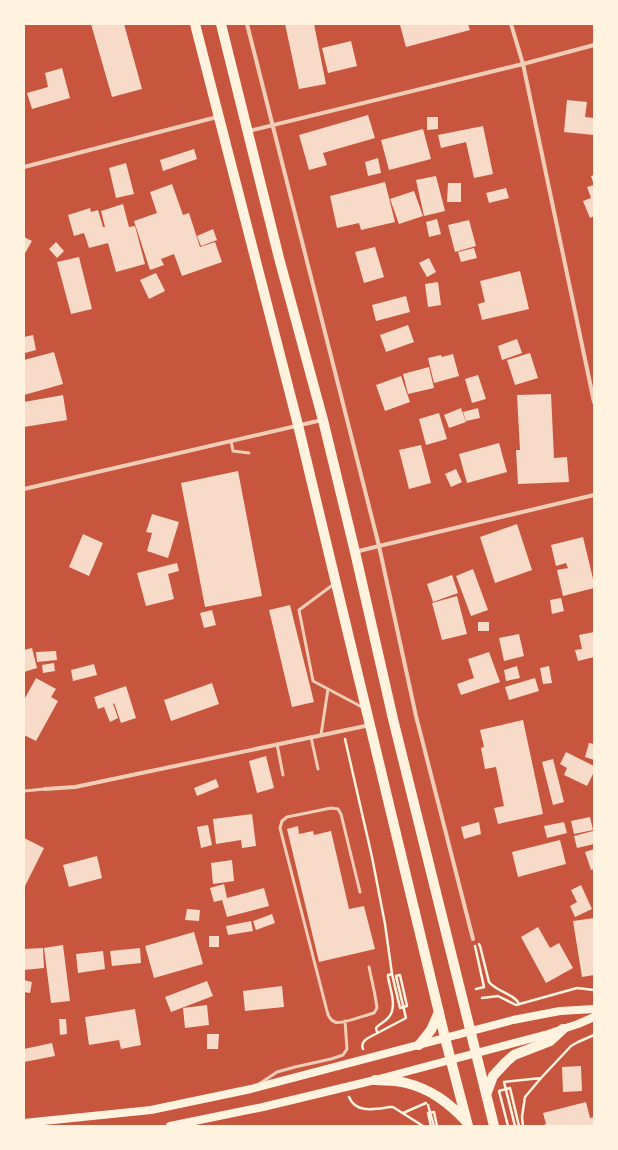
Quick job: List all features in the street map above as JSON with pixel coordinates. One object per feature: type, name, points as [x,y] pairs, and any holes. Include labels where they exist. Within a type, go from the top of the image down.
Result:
[{"type":"main road","points":[[195,24],[298,426],[445,1038],[467,1123]]},
{"type":"main road","points":[[221,24],[279,258],[323,420],[395,726],[494,1126]]},
{"type":"main road","points":[[24,1123],[36,1124],[151,1110],[251,1089],[513,1020],[545,1013],[594,1009]]},
{"type":"main road","points":[[419,1045],[431,1030],[439,1012]]},
{"type":"main road","points":[[170,1126],[263,1107],[375,1080],[563,1029],[594,1017]]},
{"type":"main road","points":[[486,1096],[493,1076],[514,1055],[550,1041],[563,1029]]},
{"type":"main road","points":[[375,1080],[405,1082],[424,1089],[440,1097],[454,1108],[467,1123]]},
{"type":"street","points":[[247,24],[379,546],[416,716],[474,939]]},
{"type":"street","points":[[511,24],[522,64],[594,402]]},
{"type":"street","points":[[248,131],[594,45]]},
{"type":"street","points":[[24,167],[218,117]]},
{"type":"street","points":[[24,489],[323,420]]},
{"type":"street","points":[[354,552],[594,495]]},
{"type":"street","points":[[45,789],[75,787],[370,725]]},
{"type":"lane","points":[[231,441],[233,451],[249,453]]},
{"type":"lane","points":[[336,582],[299,610],[314,681],[366,709]]},
{"type":"lane","points":[[321,735],[328,689]]},
{"type":"lane","points":[[311,737],[318,769]]},
{"type":"lane","points":[[277,744],[283,776]]},
{"type":"lane","points":[[24,791],[45,789]]},
{"type":"lane","points":[[360,892],[341,814],[338,808],[331,808],[287,817],[282,821],[280,828],[328,1017],[334,1022],[341,1022],[374,1013],[377,1008],[369,967]]},
{"type":"lane","points":[[251,1089],[277,1072],[343,1055],[347,1049],[345,1021]]},
{"type":"path","points":[[343,730],[372,857],[385,924],[392,974],[400,1008],[407,1006],[400,976],[396,976],[406,1018],[377,1032],[364,1041],[362,1045],[366,1059]]},
{"type":"path","points":[[475,944],[479,944],[480,946],[487,976],[492,986],[516,999],[519,1004]]},
{"type":"path","points":[[476,950],[484,987],[476,989]]},
{"type":"path","points":[[377,1032],[376,1028],[389,1017],[393,1008],[388,977],[388,975],[392,974]]},
{"type":"path","points":[[482,998],[498,996],[516,1005],[577,988],[594,990]]},
{"type":"path","points":[[523,1126],[522,1117],[525,1097],[571,1046],[594,1035]]},
{"type":"path","points":[[514,1126],[504,1082],[542,1078]]},
{"type":"path","points":[[346,1087],[351,1102],[361,1109],[370,1110],[390,1107],[403,1113],[423,1126]]},
{"type":"path","points":[[508,1126],[499,1091],[510,1088],[519,1126]]},
{"type":"path","points":[[403,1113],[427,1102],[433,1126]]},
{"type":"path","points":[[433,1126],[428,1113],[434,1112],[437,1126]]},
{"type":"building","points":[[91,24],[124,24],[142,89],[112,97]]},
{"type":"building","points":[[285,24],[314,24],[326,84],[299,89]]},
{"type":"building","points":[[468,24],[470,30],[406,47],[400,25]]},
{"type":"building","points":[[351,41],[357,66],[328,73],[322,48]]},
{"type":"building","points":[[62,68],[70,98],[32,109],[27,93],[48,87],[45,73]]},
{"type":"building","points":[[567,100],[587,102],[585,117],[594,118],[594,135],[564,132]]},
{"type":"building","points":[[368,115],[375,138],[323,153],[327,165],[309,170],[299,135]]},
{"type":"building","points":[[427,117],[438,117],[438,129],[427,130]]},
{"type":"building","points":[[483,126],[493,174],[474,178],[466,142],[441,148],[438,135]]},
{"type":"building","points":[[423,129],[431,159],[389,170],[381,140]]},
{"type":"building","points":[[194,149],[197,159],[163,171],[160,160]]},
{"type":"building","points":[[378,158],[381,173],[368,176],[365,162]]},
{"type":"building","points":[[126,163],[134,194],[116,198],[109,168]]},
{"type":"building","points":[[594,175],[594,185],[591,176]]},
{"type":"building","points":[[436,176],[445,211],[424,216],[416,180]]},
{"type":"building","points":[[385,182],[395,222],[361,230],[359,223],[337,228],[330,196]]},
{"type":"building","points":[[448,183],[461,183],[461,202],[447,202]]},
{"type":"building","points":[[172,184],[183,215],[189,213],[200,247],[215,242],[222,262],[182,276],[174,254],[161,259],[164,265],[150,270],[134,221],[157,213],[150,192]]},
{"type":"building","points":[[594,185],[594,216],[590,218],[583,201],[591,198],[587,187]]},
{"type":"building","points":[[506,188],[509,198],[489,203],[486,193]]},
{"type":"building","points":[[414,191],[423,216],[399,224],[390,199]]},
{"type":"building","points":[[123,204],[129,227],[135,226],[145,264],[116,272],[108,243],[89,248],[84,233],[74,236],[68,215],[90,208],[91,212],[98,210],[103,227],[105,227],[101,211]]},
{"type":"building","points":[[437,219],[441,234],[429,237],[426,222]]},
{"type":"building","points":[[469,220],[476,246],[455,252],[448,225]]},
{"type":"building","points":[[213,229],[217,240],[201,246],[197,236]]},
{"type":"building","points":[[24,237],[32,241],[24,255]]},
{"type":"building","points":[[56,242],[64,251],[57,258],[49,249]]},
{"type":"building","points":[[375,247],[384,277],[364,283],[355,252]]},
{"type":"building","points":[[474,248],[477,258],[461,262],[458,252]]},
{"type":"building","points":[[79,257],[92,309],[71,314],[57,262]]},
{"type":"building","points":[[429,258],[436,272],[427,277],[419,263]]},
{"type":"building","points":[[520,271],[529,309],[482,320],[478,304],[485,302],[480,281]]},
{"type":"building","points":[[156,273],[165,291],[149,299],[140,280]]},
{"type":"building","points":[[438,282],[441,305],[428,307],[425,284]]},
{"type":"building","points":[[406,296],[410,312],[376,321],[372,305]]},
{"type":"building","points":[[408,325],[414,342],[386,352],[380,335]]},
{"type":"building","points":[[33,335],[36,350],[25,353],[24,337]]},
{"type":"building","points":[[517,339],[522,353],[502,360],[498,346]]},
{"type":"building","points":[[54,352],[63,384],[24,395],[24,360]]},
{"type":"building","points":[[530,353],[538,378],[515,385],[507,360]]},
{"type":"building","points":[[453,354],[459,376],[434,383],[428,358],[441,355],[442,357]]},
{"type":"building","points":[[429,367],[434,388],[408,394],[403,374]]},
{"type":"building","points":[[478,375],[486,399],[472,403],[465,379]]},
{"type":"building","points":[[401,376],[410,402],[385,411],[376,385]]},
{"type":"building","points":[[551,394],[554,458],[567,457],[569,482],[518,484],[516,450],[520,450],[517,395]]},
{"type":"building","points":[[63,395],[67,420],[24,427],[24,402]]},
{"type":"building","points":[[461,408],[466,422],[449,428],[444,415]]},
{"type":"building","points":[[478,408],[480,418],[466,421],[463,412]]},
{"type":"building","points":[[439,413],[447,439],[426,445],[419,419]]},
{"type":"building","points":[[499,443],[507,472],[467,483],[459,454]]},
{"type":"building","points":[[421,445],[431,483],[409,489],[399,450]]},
{"type":"building","points":[[456,469],[462,482],[451,487],[445,474]]},
{"type":"building","points":[[238,471],[262,596],[205,607],[181,483]]},
{"type":"building","points":[[152,514],[179,522],[168,558],[147,551],[152,533],[146,532]]},
{"type":"building","points":[[517,524],[532,570],[495,583],[480,537]]},
{"type":"building","points":[[83,534],[103,543],[89,576],[69,567]]},
{"type":"building","points":[[583,537],[594,588],[563,596],[557,570],[568,568],[566,563],[556,566],[551,545]]},
{"type":"building","points":[[177,563],[179,571],[168,574],[174,599],[146,606],[137,573]]},
{"type":"building","points":[[473,569],[488,610],[471,616],[456,576]]},
{"type":"building","points":[[452,575],[458,593],[433,602],[427,584]]},
{"type":"building","points":[[457,596],[467,634],[442,640],[432,603]]},
{"type":"building","points":[[561,598],[564,611],[552,614],[550,600]]},
{"type":"building","points":[[290,605],[314,702],[292,707],[269,610]]},
{"type":"building","points":[[212,610],[216,625],[204,628],[200,613]]},
{"type":"building","points":[[478,622],[489,622],[489,631],[478,631]]},
{"type":"building","points":[[594,632],[594,657],[578,661],[575,650],[582,649],[579,635]]},
{"type":"building","points":[[519,634],[524,656],[504,661],[499,638]]},
{"type":"building","points":[[32,648],[37,668],[24,672],[24,650]]},
{"type":"building","points":[[56,651],[57,660],[37,662],[36,652]]},
{"type":"building","points":[[489,652],[500,682],[461,695],[457,684],[474,678],[468,659]]},
{"type":"building","points":[[54,663],[55,671],[43,673],[42,665]]},
{"type":"building","points":[[94,664],[97,675],[73,681],[71,670]]},
{"type":"building","points":[[517,666],[520,678],[506,681],[504,670]]},
{"type":"building","points":[[549,666],[552,683],[543,684],[540,668]]},
{"type":"building","points":[[36,678],[56,689],[51,697],[58,701],[36,741],[24,735],[24,700]]},
{"type":"building","points":[[535,678],[539,691],[509,700],[505,687]]},
{"type":"building","points":[[212,683],[219,704],[171,721],[164,700]]},
{"type":"building","points":[[126,686],[136,718],[121,723],[114,703],[113,704],[118,718],[110,722],[104,707],[98,709],[94,697]]},
{"type":"building","points":[[523,720],[543,814],[498,824],[494,808],[504,806],[496,767],[485,769],[481,748],[484,747],[480,730]]},
{"type":"building","points":[[589,743],[594,744],[594,760],[585,757]]},
{"type":"building","points":[[566,752],[594,766],[594,772],[587,786],[564,775],[567,768],[560,764]]},
{"type":"building","points":[[266,756],[274,788],[257,793],[249,761]]},
{"type":"building","points":[[553,759],[564,802],[553,805],[542,762]]},
{"type":"building","points":[[216,779],[219,787],[197,796],[194,788]]},
{"type":"building","points":[[252,814],[256,846],[242,848],[241,840],[216,844],[213,819]]},
{"type":"building","points":[[590,817],[593,830],[574,834],[571,821]]},
{"type":"building","points":[[479,822],[481,834],[464,839],[461,827]]},
{"type":"building","points":[[564,822],[567,833],[547,838],[544,826]]},
{"type":"building","points":[[208,825],[212,845],[201,848],[197,827]]},
{"type":"building","points":[[298,826],[299,834],[313,831],[314,835],[331,831],[349,909],[364,906],[375,949],[319,962],[287,829]]},
{"type":"building","points":[[593,831],[594,844],[577,848],[574,836]]},
{"type":"building","points":[[24,838],[44,848],[24,888]]},
{"type":"building","points":[[560,840],[566,864],[518,877],[512,852]]},
{"type":"building","points":[[594,849],[594,869],[591,870],[585,852]]},
{"type":"building","points":[[97,856],[102,878],[69,887],[63,865]]},
{"type":"building","points":[[232,860],[234,881],[213,884],[211,863]]},
{"type":"building","points":[[224,884],[227,898],[264,888],[269,906],[227,917],[222,900],[214,902],[210,888]]},
{"type":"building","points":[[581,885],[592,909],[575,917],[570,906],[577,902],[571,890]]},
{"type":"building","points":[[187,909],[200,910],[199,921],[185,920]]},
{"type":"building","points":[[272,914],[275,923],[256,930],[253,921]]},
{"type":"building","points":[[594,918],[594,975],[582,977],[573,921]]},
{"type":"building","points":[[251,921],[253,931],[228,935],[226,926]]},
{"type":"building","points":[[538,927],[550,948],[559,943],[573,968],[546,983],[521,937]]},
{"type":"building","points":[[194,932],[203,964],[154,978],[145,946]]},
{"type":"building","points":[[209,936],[219,936],[219,947],[209,947]]},
{"type":"building","points":[[63,945],[70,1001],[51,1003],[44,948]]},
{"type":"building","points":[[43,948],[44,968],[24,970],[24,949]]},
{"type":"building","points":[[140,948],[141,963],[112,966],[110,951]]},
{"type":"building","points":[[103,951],[105,969],[78,973],[76,954]]},
{"type":"building","points":[[24,980],[32,982],[30,993],[24,992]]},
{"type":"building","points":[[207,981],[213,996],[171,1012],[165,997]]},
{"type":"building","points":[[282,986],[284,1007],[245,1011],[243,991]]},
{"type":"building","points":[[207,1005],[209,1025],[185,1028],[183,1008]]},
{"type":"building","points":[[135,1009],[141,1045],[121,1049],[119,1040],[89,1045],[85,1017]]},
{"type":"building","points":[[59,1019],[66,1019],[67,1034],[60,1035]]},
{"type":"building","points":[[207,1034],[219,1034],[218,1049],[207,1049]]},
{"type":"building","points":[[52,1043],[55,1056],[24,1062],[24,1049]]},
{"type":"building","points":[[581,1066],[582,1091],[563,1092],[562,1067]]},
{"type":"building","points":[[586,1102],[590,1118],[594,1117],[594,1126],[541,1126],[546,1124],[543,1113]]}]
